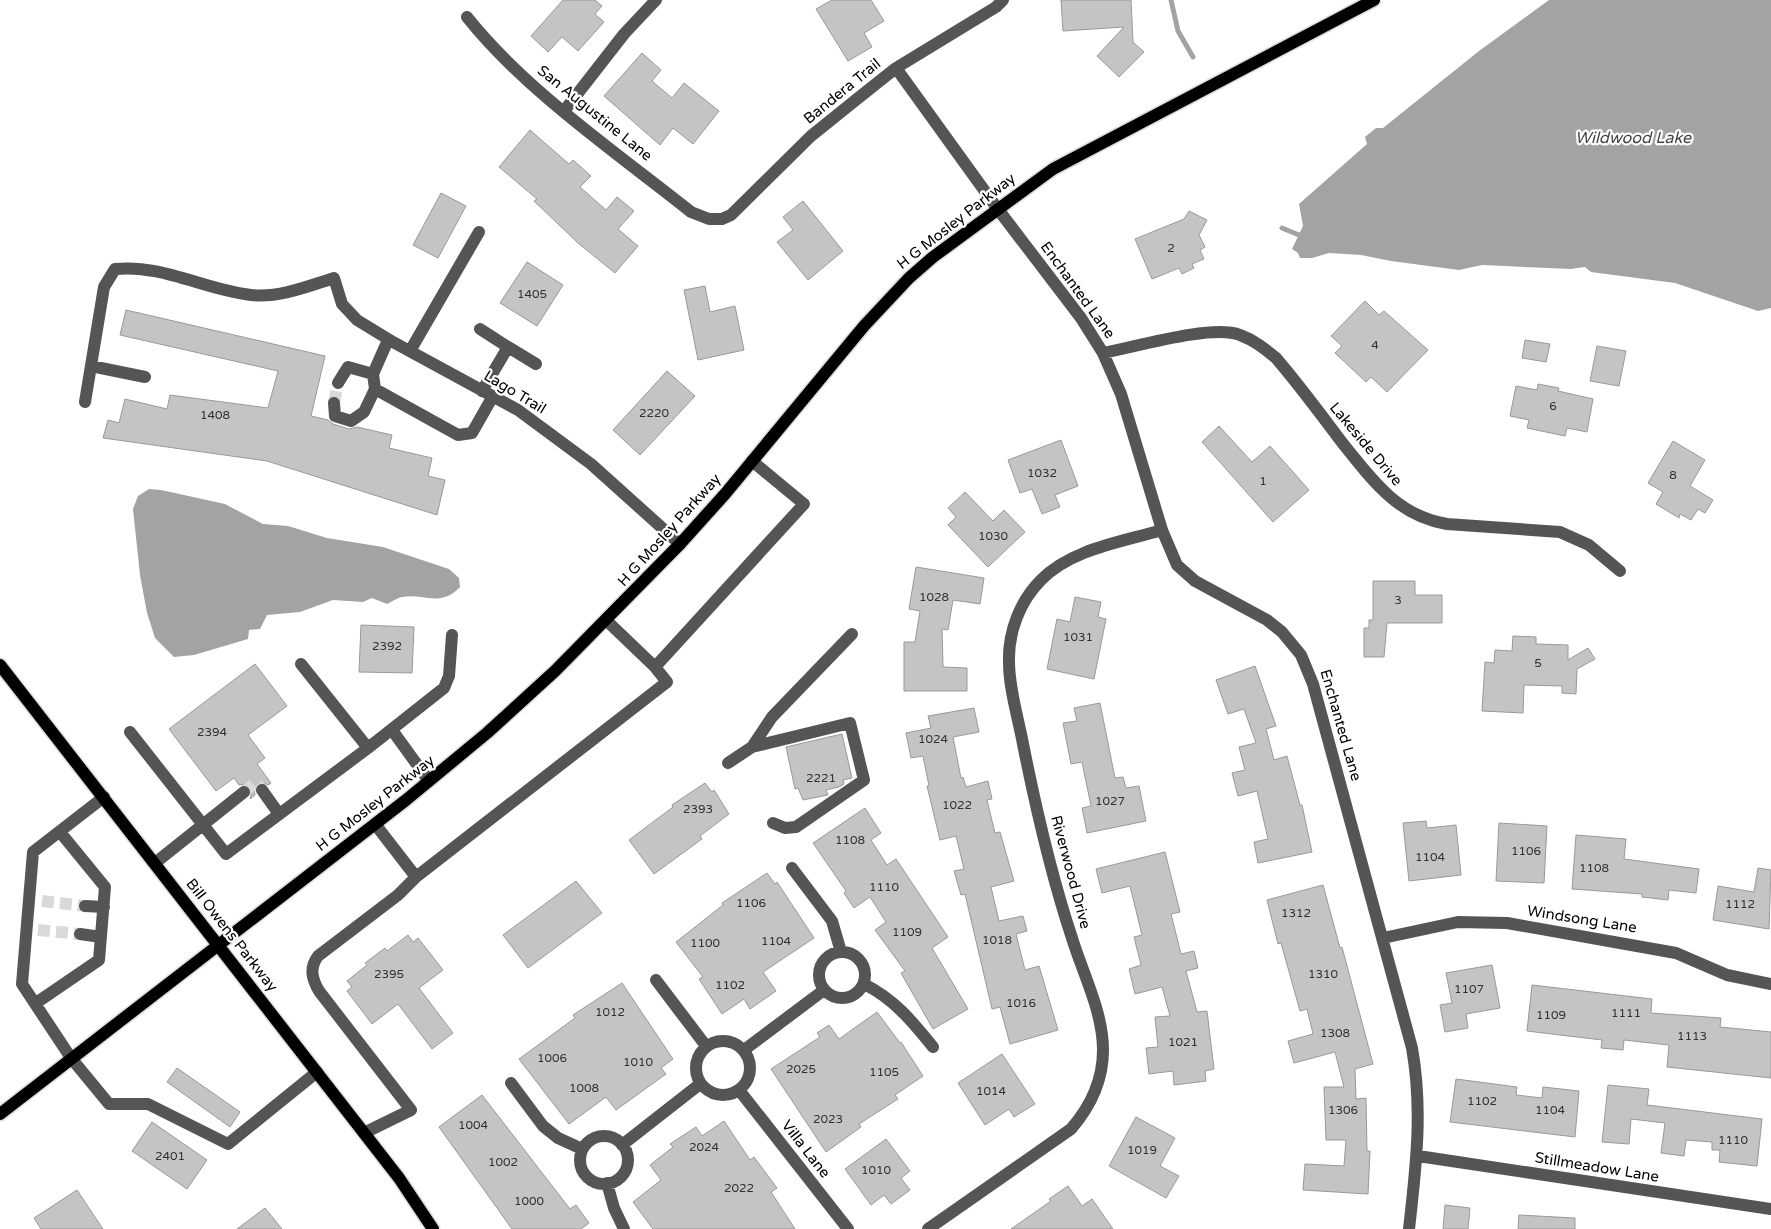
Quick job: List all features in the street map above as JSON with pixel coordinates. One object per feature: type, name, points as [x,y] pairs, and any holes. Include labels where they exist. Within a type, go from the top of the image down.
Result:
[{"type":"main road","name":"H G Mosley Parkway","points":[[0,1114],[375,824],[429,781],[524,699],[607,621],[680,544],[752,461],[845,348],[892,295],[932,257],[1053,169],[1374,0]]},
{"type":"main road","name":"Bill Owens Parkway","points":[[0,665],[219,944],[364,1133],[434,1229]]},
{"type":"street","points":[[564,111],[624,34],[656,0]]},
{"type":"street","name":"Bandera Trail","points":[[714,219],[726,217],[740,208],[811,136],[896,68],[996,7],[1002,0]]},
{"type":"street","name":"San Augustine Lane","points":[[467,17],[493,49],[564,111],[691,212],[704,218],[714,219]]},
{"type":"street","name":"Enchanted Lane","points":[[896,68],[997,208],[1080,318],[1102,353],[1125,407],[1171,556],[1184,572],[1195,581],[1275,626],[1290,640],[1306,664],[1314,684],[1408,1029],[1415,1065],[1418,1102],[1418,1156],[1409,1229]]},
{"type":"street","points":[[410,351],[479,232]]},
{"type":"street","name":"Lago Trail","points":[[91,366],[104,287],[115,269],[136,267],[252,295],[287,292],[334,278],[342,304],[348,313],[388,340],[518,410],[586,459],[680,544]]},
{"type":"street","points":[[480,329],[536,364]]},
{"type":"street","name":"Lakeside Drive","points":[[1102,353],[1210,332],[1239,334],[1259,344],[1276,358],[1376,486],[1408,511],[1433,522],[1447,524],[1560,532],[1589,545],[1620,571]]},
{"type":"street","points":[[334,404],[335,416],[351,421],[364,412],[374,389],[372,374],[388,340]]},
{"type":"street","points":[[374,389],[458,435],[472,433],[508,346]]},
{"type":"street","points":[[85,402],[91,366],[145,377]]},
{"type":"street","points":[[338,382],[348,367],[372,374]]},
{"type":"street","points":[[655,667],[804,504],[752,461]]},
{"type":"street","name":"Riverwood Drive","points":[[928,1229],[1071,1128],[1084,1113],[1097,1088],[1103,1060],[1102,1031],[1063,909],[1034,796],[1010,674],[1010,640],[1024,601],[1041,579],[1049,573],[1071,559],[1087,552],[1162,530]]},
{"type":"street","points":[[364,1133],[411,1110],[319,991],[313,981],[312,968],[318,956],[398,895],[416,877],[666,682],[655,667],[607,621]]},
{"type":"street","points":[[728,763],[752,746],[772,716],[852,634]]},
{"type":"street","points":[[130,732],[226,854],[392,730],[444,688],[449,676],[452,635]]},
{"type":"street","points":[[301,664],[368,748]]},
{"type":"street","points":[[752,746],[850,722],[864,780],[796,827],[785,828],[773,823]]},
{"type":"street","points":[[392,730],[429,781]]},
{"type":"street","points":[[262,790],[279,814]]},
{"type":"street","points":[[155,863],[244,792]]},
{"type":"street","points":[[104,797],[33,852],[29,899],[33,930],[22,984],[71,1058],[109,1104],[148,1104],[228,1144],[317,1072]]},
{"type":"street","points":[[375,824],[416,877]]},
{"type":"street","points":[[36,1003],[99,960],[105,887],[60,832]]},
{"type":"street","points":[[792,868],[832,921],[841,952]]},
{"type":"street","points":[[29,899],[42,901]]},
{"type":"street","points":[[85,906],[104,907]]},
{"type":"street","name":"Windsong Lane","points":[[1383,938],[1458,922],[1506,923],[1676,952],[1727,975],[1771,984]]},
{"type":"street","points":[[80,934],[101,937]]},
{"type":"street","points":[[841,952],[854,955],[864,965],[866,978],[864,984],[855,995],[842,999],[835,998],[824,990],[819,976],[823,962],[834,953],[841,952]]},
{"type":"street","points":[[656,980],[706,1046]]},
{"type":"street","points":[[864,984],[881,993],[900,1008],[933,1047]]},
{"type":"street","points":[[744,1050],[824,990]]},
{"type":"street","points":[[730,1041],[744,1050],[748,1058],[749,1075],[739,1090],[723,1095],[714,1094],[700,1084],[695,1068],[696,1060],[706,1046],[713,1042],[730,1041]]},
{"type":"street","points":[[511,1083],[543,1126],[558,1138],[582,1149]]},
{"type":"street","points":[[622,1145],[700,1084]]},
{"type":"street","name":"Villa Lane","points":[[739,1090],[848,1229]]},
{"type":"street","points":[[601,1136],[616,1140],[622,1145],[628,1160],[626,1167],[617,1180],[607,1183],[594,1182],[583,1172],[580,1164],[582,1149],[587,1143],[601,1136]]},
{"type":"street","name":"Stillmeadow Lane","points":[[1418,1156],[1771,1210]]},
{"type":"street","points":[[607,1183],[614,1208],[624,1229]]},
{"type":"water","name":"Wildwood Lake","points":[[1549,0],[1771,0],[1771,308],[1758,311],[1675,283],[1591,272],[1585,267],[1571,269],[1482,265],[1459,270],[1361,255],[1329,253],[1312,258],[1300,258],[1298,253],[1292,249],[1303,226],[1299,204],[1367,144],[1365,137],[1376,128],[1383,128],[1479,51]]},
{"type":"water","points":[[149,489],[225,504],[263,524],[288,526],[327,538],[383,547],[449,569],[459,578],[460,587],[445,597],[410,596],[396,599],[387,604],[372,598],[363,602],[333,600],[300,612],[267,615],[260,629],[249,630],[248,639],[194,655],[174,657],[155,638],[147,613],[140,575],[133,509],[138,496]]},
{"type":"building","points":[[563,0],[595,0],[602,6],[595,14],[604,22],[578,51],[562,37],[548,52],[531,36]]},
{"type":"building","points":[[832,0],[871,0],[884,21],[864,33],[872,47],[848,61],[816,9]]},
{"type":"building","points":[[1061,0],[1131,0],[1133,42],[1144,52],[1119,77],[1097,56],[1124,27],[1063,31]]},
{"type":"building","points":[[642,53],[661,70],[652,81],[672,98],[684,83],[719,111],[693,144],[673,128],[660,145],[604,96]]},
{"type":"building","points":[[530,130],[569,164],[573,160],[591,176],[580,187],[606,210],[617,197],[634,211],[618,229],[638,246],[615,273],[578,243],[534,201],[537,199],[499,167]]},
{"type":"building","points":[[441,193],[466,206],[438,258],[413,245]]},
{"type":"building","points":[[803,201],[843,251],[808,280],[777,242],[793,230],[783,217]]},
{"type":"building","points":[[1189,211],[1207,220],[1199,235],[1205,247],[1200,250],[1204,259],[1192,264],[1194,268],[1182,274],[1179,268],[1152,279],[1135,239],[1184,219]]},
{"type":"building","points":[[527,262],[563,285],[537,326],[500,303]]},
{"type":"building","points":[[705,286],[710,312],[735,306],[744,350],[698,360],[684,290]]},
{"type":"building","points":[[1365,301],[1379,315],[1384,311],[1428,350],[1387,392],[1371,377],[1366,382],[1335,353],[1342,346],[1331,336]]},
{"type":"building","points":[[126,310],[325,356],[311,416],[328,420],[333,424],[349,429],[357,427],[392,435],[389,448],[432,458],[428,476],[445,480],[437,515],[267,461],[103,438],[108,420],[119,423],[125,399],[167,409],[170,395],[268,408],[278,371],[120,335]]},
{"type":"building","points":[[1525,340],[1550,344],[1546,362],[1522,358]]},
{"type":"building","points":[[1597,346],[1626,351],[1619,386],[1590,381]]},
{"type":"building","points":[[667,371],[695,396],[640,455],[613,430]]},
{"type":"building","points":[[1538,384],[1559,388],[1558,391],[1593,399],[1587,432],[1567,428],[1565,436],[1527,428],[1529,420],[1510,416],[1516,386],[1537,390]]},
{"type":"building","points":[[1219,426],[1252,462],[1270,446],[1309,490],[1273,522],[1202,442]]},
{"type":"building","points":[[1061,440],[1078,486],[1055,495],[1060,507],[1042,514],[1032,489],[1020,493],[1008,460]]},
{"type":"building","points":[[1673,441],[1705,460],[1690,486],[1713,500],[1705,513],[1698,509],[1691,520],[1680,514],[1679,518],[1656,504],[1663,492],[1648,483]]},
{"type":"building","points":[[965,492],[993,521],[1004,510],[1025,532],[988,567],[948,525],[956,517],[948,508]]},
{"type":"building","points":[[916,567],[984,578],[980,604],[953,600],[948,630],[942,629],[943,667],[967,668],[967,691],[904,691],[904,642],[915,642],[920,611],[909,609]]},
{"type":"building","points":[[1373,581],[1415,581],[1415,595],[1442,595],[1442,623],[1387,623],[1384,657],[1364,657],[1364,628],[1369,628],[1369,620],[1373,620]]},
{"type":"building","points":[[1075,597],[1101,602],[1098,617],[1106,619],[1094,679],[1047,669],[1057,619],[1070,622]]},
{"type":"building","points":[[361,625],[414,627],[412,673],[359,672]]},
{"type":"building","points":[[1513,636],[1536,637],[1536,644],[1568,645],[1568,660],[1588,648],[1595,659],[1577,669],[1576,694],[1562,693],[1562,686],[1524,685],[1523,713],[1482,711],[1485,662],[1494,663],[1495,650],[1512,651]]},
{"type":"building","points":[[255,664],[287,706],[248,735],[265,758],[257,764],[271,783],[268,785],[262,782],[257,784],[254,790],[255,795],[250,799],[251,787],[246,784],[239,785],[234,778],[216,791],[169,729]]},
{"type":"building","points":[[1255,666],[1276,726],[1266,729],[1274,760],[1287,756],[1300,805],[1302,805],[1312,852],[1258,863],[1254,842],[1268,839],[1257,791],[1238,796],[1232,773],[1245,770],[1239,747],[1256,743],[1244,709],[1228,714],[1216,680]]},
{"type":"building","points":[[1100,703],[1115,778],[1123,777],[1126,788],[1139,786],[1146,821],[1087,833],[1082,808],[1091,806],[1082,762],[1071,764],[1063,723],[1077,721],[1074,708]]},
{"type":"building","points":[[974,708],[979,732],[953,737],[961,778],[963,777],[966,787],[988,781],[992,799],[987,800],[995,833],[1000,832],[1014,881],[991,887],[999,921],[1023,916],[1027,931],[1016,934],[1025,970],[1039,966],[1058,1030],[1010,1044],[1000,1007],[992,1009],[965,894],[961,895],[954,871],[964,869],[956,836],[940,840],[927,786],[929,786],[923,756],[911,758],[906,733],[931,728],[928,716]]},
{"type":"building","points":[[842,734],[852,778],[843,780],[844,784],[839,787],[826,790],[828,795],[803,800],[798,788],[795,789],[786,747]]},
{"type":"building","points":[[705,783],[712,792],[714,790],[729,814],[700,836],[702,839],[654,874],[629,840],[673,807],[672,805]]},
{"type":"building","points":[[865,808],[881,833],[871,840],[887,865],[896,859],[948,937],[932,948],[968,1009],[933,1029],[901,973],[905,971],[875,930],[886,922],[870,897],[854,908],[844,893],[846,891],[813,843]]},
{"type":"building","points":[[1426,821],[1427,828],[1456,825],[1461,875],[1409,881],[1403,823]]},
{"type":"building","points":[[1499,823],[1547,826],[1544,883],[1496,881]]},
{"type":"building","points":[[1576,835],[1626,839],[1624,859],[1699,869],[1696,893],[1669,890],[1668,900],[1642,897],[1642,894],[1572,889]]},
{"type":"building","points":[[1165,852],[1180,912],[1171,914],[1181,954],[1194,951],[1198,968],[1186,971],[1197,1012],[1207,1011],[1214,1069],[1205,1071],[1206,1081],[1174,1085],[1173,1071],[1149,1074],[1146,1048],[1158,1047],[1155,1017],[1170,1016],[1162,987],[1135,994],[1129,969],[1141,965],[1134,937],[1142,935],[1130,886],[1102,893],[1096,869]]},
{"type":"building","points":[[1758,868],[1771,870],[1769,929],[1713,920],[1718,886],[1754,892]]},
{"type":"building","points":[[767,873],[775,884],[777,882],[814,938],[763,972],[776,991],[750,1009],[744,999],[722,1014],[699,979],[703,977],[676,942],[723,905],[722,903]]},
{"type":"building","points":[[576,881],[602,913],[528,968],[503,935]]},
{"type":"building","points":[[1323,885],[1340,948],[1342,947],[1373,1064],[1355,1069],[1356,1099],[1366,1098],[1367,1151],[1370,1151],[1368,1194],[1303,1190],[1305,1164],[1344,1166],[1346,1140],[1326,1140],[1324,1087],[1344,1087],[1335,1052],[1294,1063],[1288,1041],[1313,1034],[1307,1009],[1300,1011],[1281,943],[1278,944],[1267,900]]},
{"type":"building","points":[[408,935],[413,942],[418,938],[443,970],[419,988],[453,1033],[432,1049],[398,1004],[372,1024],[347,991],[352,987],[347,981],[367,965],[365,963],[385,948],[387,951]]},
{"type":"building","points":[[1492,965],[1500,1008],[1466,1014],[1468,1028],[1445,1032],[1440,1005],[1452,1003],[1446,973]]},
{"type":"building","points":[[622,983],[673,1059],[661,1068],[666,1074],[616,1110],[606,1097],[569,1124],[519,1059],[575,1018],[573,1015]]},
{"type":"building","points":[[1532,985],[1652,999],[1651,1013],[1721,1018],[1720,1027],[1771,1032],[1771,1078],[1667,1067],[1669,1045],[1624,1040],[1623,1050],[1601,1048],[1602,1040],[1527,1031]]},
{"type":"building","points":[[877,1012],[901,1042],[923,1076],[895,1095],[898,1099],[859,1124],[861,1127],[826,1152],[771,1069],[820,1037],[817,1033],[829,1025],[839,1039]]},
{"type":"building","points":[[1002,1054],[1035,1104],[1014,1117],[1009,1109],[985,1125],[958,1083]]},
{"type":"building","points":[[177,1068],[240,1112],[230,1127],[167,1082]]},
{"type":"building","points":[[1456,1079],[1517,1087],[1516,1095],[1542,1098],[1543,1087],[1579,1091],[1575,1137],[1450,1122]]},
{"type":"building","points":[[1608,1085],[1649,1089],[1647,1105],[1762,1119],[1757,1166],[1719,1162],[1720,1150],[1712,1150],[1712,1142],[1686,1140],[1684,1156],[1661,1153],[1665,1123],[1631,1119],[1629,1144],[1602,1142]]},
{"type":"building","points":[[482,1095],[570,1209],[576,1205],[589,1223],[581,1229],[512,1229],[439,1127]]},
{"type":"building","points":[[1136,1117],[1175,1138],[1160,1166],[1179,1176],[1166,1198],[1109,1166]]},
{"type":"building","points":[[724,1121],[750,1160],[754,1157],[777,1188],[771,1192],[795,1229],[653,1229],[633,1202],[661,1180],[650,1165],[673,1147],[670,1144],[696,1127],[702,1136]]},
{"type":"building","points":[[152,1122],[207,1160],[187,1189],[132,1151]]},
{"type":"building","points":[[886,1139],[910,1171],[901,1178],[910,1190],[891,1204],[884,1195],[871,1205],[845,1169]]},
{"type":"building","points":[[1068,1186],[1082,1206],[1092,1199],[1113,1229],[1011,1229],[1051,1201],[1049,1199]]},
{"type":"building","points":[[77,1190],[103,1229],[41,1229],[34,1218]]},
{"type":"building","points":[[1445,1205],[1470,1208],[1468,1229],[1443,1229]]},
{"type":"building","points":[[265,1208],[282,1229],[237,1229]]},
{"type":"building","points":[[1519,1215],[1575,1218],[1575,1229],[1518,1229]]},
{"type":"waterway","points":[[1171,0],[1178,31],[1193,57]]},
{"type":"waterway","points":[[1282,228],[1299,235],[1305,234]]},
{"type":"tunnel","points":[[334,403],[338,383]]},
{"type":"tunnel","points":[[244,792],[256,782],[262,790]]},
{"type":"tunnel","points":[[42,901],[85,906]]},
{"type":"tunnel","points":[[38,930],[80,934]]}]
